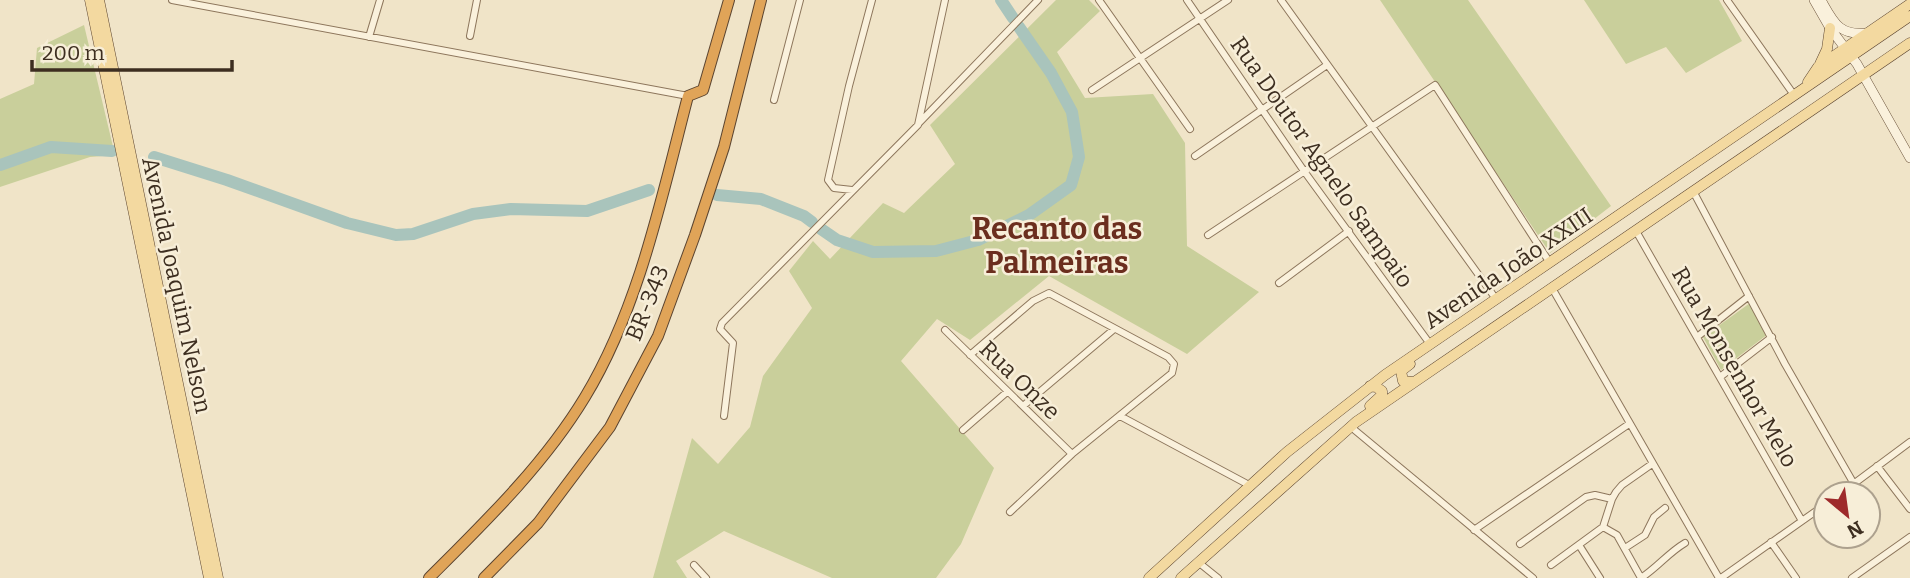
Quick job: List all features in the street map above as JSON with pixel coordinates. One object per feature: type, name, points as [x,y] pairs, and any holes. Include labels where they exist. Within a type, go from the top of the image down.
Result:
[{"type":"highway","points":[[688,96],[704,90],[729,0]]},
{"type":"highway","name":"BR-343","points":[[484,578],[538,523],[610,427],[658,336],[706,205],[724,147],[761,0]]},
{"type":"highway","name":"BR-343","points":[[429,578],[527,474],[585,398],[632,297],[688,96]]},
{"type":"main road","name":"Avenida Joaquim Nelson","points":[[90,0],[137,207],[213,577]]},
{"type":"main road","name":"Avenida Joaquim Nelson","points":[[99,0],[132,186]]},
{"type":"main road","points":[[1814,0],[1863,75],[1910,158]]},
{"type":"main road","points":[[1798,92],[1818,67],[1827,49],[1833,26],[1821,0]]},
{"type":"main road","points":[[1818,67],[1848,51],[1868,33],[1910,5]]},
{"type":"main road","name":"Avenida João XXIII","points":[[1149,578],[1287,452],[1370,387],[1706,157],[1798,92],[1848,51],[1910,16]]},
{"type":"main road","points":[[1833,26],[1852,34],[1868,33]]},
{"type":"main road","name":"Avenida João XXIII","points":[[1181,578],[1353,425],[1910,43]]},
{"type":"main road","points":[[1706,157],[1709,168],[1720,173]]},
{"type":"main road","points":[[1688,169],[1696,177],[1695,189]]},
{"type":"main road","points":[[1413,382],[1403,381],[1401,371],[1415,361],[1430,344]]},
{"type":"main road","points":[[1353,425],[1381,395],[1379,388],[1370,387]]},
{"type":"street","points":[[172,0],[688,96]]},
{"type":"street","points":[[369,37],[380,0]]},
{"type":"street","points":[[470,36],[477,0]]},
{"type":"street","points":[[774,100],[800,0]]},
{"type":"street","points":[[852,190],[834,188],[828,180],[849,86],[873,0]]},
{"type":"street","points":[[918,125],[945,0]]},
{"type":"street","points":[[724,416],[733,343],[720,329],[722,323],[1038,0]]},
{"type":"street","points":[[1098,0],[1190,130]]},
{"type":"street","name":"Rua Doutor Agnelo Sampaio","points":[[1186,0],[1304,171],[1430,344]]},
{"type":"street","points":[[1092,90],[1228,0]]},
{"type":"street","points":[[1281,0],[1496,299]]},
{"type":"street","points":[[1727,0],[1798,92]]},
{"type":"street","points":[[1195,156],[1327,65]]},
{"type":"street","points":[[1208,235],[1435,85],[1550,263]]},
{"type":"street","points":[[1695,189],[1708,224],[1852,480]]},
{"type":"street","points":[[1279,283],[1349,231]]},
{"type":"street","name":"Rua Monsenhor Melo","points":[[1636,231],[1802,522]]},
{"type":"street","points":[[1552,288],[1720,578],[1812,514]]},
{"type":"street","points":[[970,355],[1033,301],[1049,293],[1113,330],[1168,357],[1175,367],[1172,373],[1072,454],[1010,513]]},
{"type":"street","points":[[1698,337],[1749,296]]},
{"type":"street","name":"Rua Onze","points":[[945,330],[1072,454]]},
{"type":"street","points":[[1023,406],[1113,330]]},
{"type":"street","points":[[1720,377],[1772,337]]},
{"type":"street","points":[[963,430],[1007,392]]},
{"type":"street","points":[[1119,416],[1249,485]]},
{"type":"street","points":[[1474,530],[1629,424]]},
{"type":"street","points":[[1353,425],[1533,578]]},
{"type":"street","points":[[1859,480],[1910,442]]},
{"type":"street","points":[[1552,565],[1603,527],[1612,499],[1622,485],[1652,464]]},
{"type":"street","points":[[1877,466],[1910,509]]},
{"type":"street","points":[[1520,544],[1586,497],[1595,495],[1612,499]]},
{"type":"street","points":[[1625,548],[1645,535],[1654,517],[1665,508]]},
{"type":"street","points":[[1603,527],[1614,533],[1641,578],[1658,566],[1670,552],[1685,543]]},
{"type":"street","points":[[1852,578],[1910,537]]},
{"type":"street","points":[[1771,542],[1796,578]]},
{"type":"street","points":[[1579,545],[1600,578]]},
{"type":"street","points":[[1199,562],[1218,578]]},
{"type":"street","points":[[694,565],[706,578]]},
{"type":"green space","points":[[1056,0],[1089,0],[1100,11],[1057,52],[1085,98],[1153,94],[1185,143],[1187,246],[1259,292],[1187,354],[1049,276],[970,340],[937,319],[901,361],[994,468],[961,544],[936,578],[832,578],[724,531],[676,561],[687,578],[653,578],[692,438],[718,464],[750,427],[763,376],[812,308],[789,271],[813,241],[830,259],[883,203],[904,213],[955,164],[930,125]]},
{"type":"green space","points":[[1380,0],[1468,0],[1611,206],[1550,253]]},
{"type":"green space","points":[[1584,0],[1719,0],[1742,41],[1686,73],[1666,47],[1626,64]]},
{"type":"green space","points":[[84,25],[115,155],[90,157],[0,187],[0,99],[34,84],[37,48]]},
{"type":"green space","points":[[1750,303],[1768,334],[1721,370],[1703,337]]},
{"type":"waterway","points":[[1001,0],[1013,18]]},
{"type":"waterway","points":[[821,229],[837,240],[873,252],[936,251],[978,240],[1029,215],[1071,185],[1079,157],[1072,112],[1051,73],[1019,27]]},
{"type":"waterway","points":[[0,165],[51,147],[112,151]]},
{"type":"waterway","points":[[154,157],[347,223],[396,235],[413,234],[473,214],[511,209],[587,211],[649,190]]},
{"type":"waterway","points":[[717,195],[761,199],[804,216],[812,222]]},
{"type":"district","name":"Recanto das Palmeiras","points":[[1057,246]]}]
